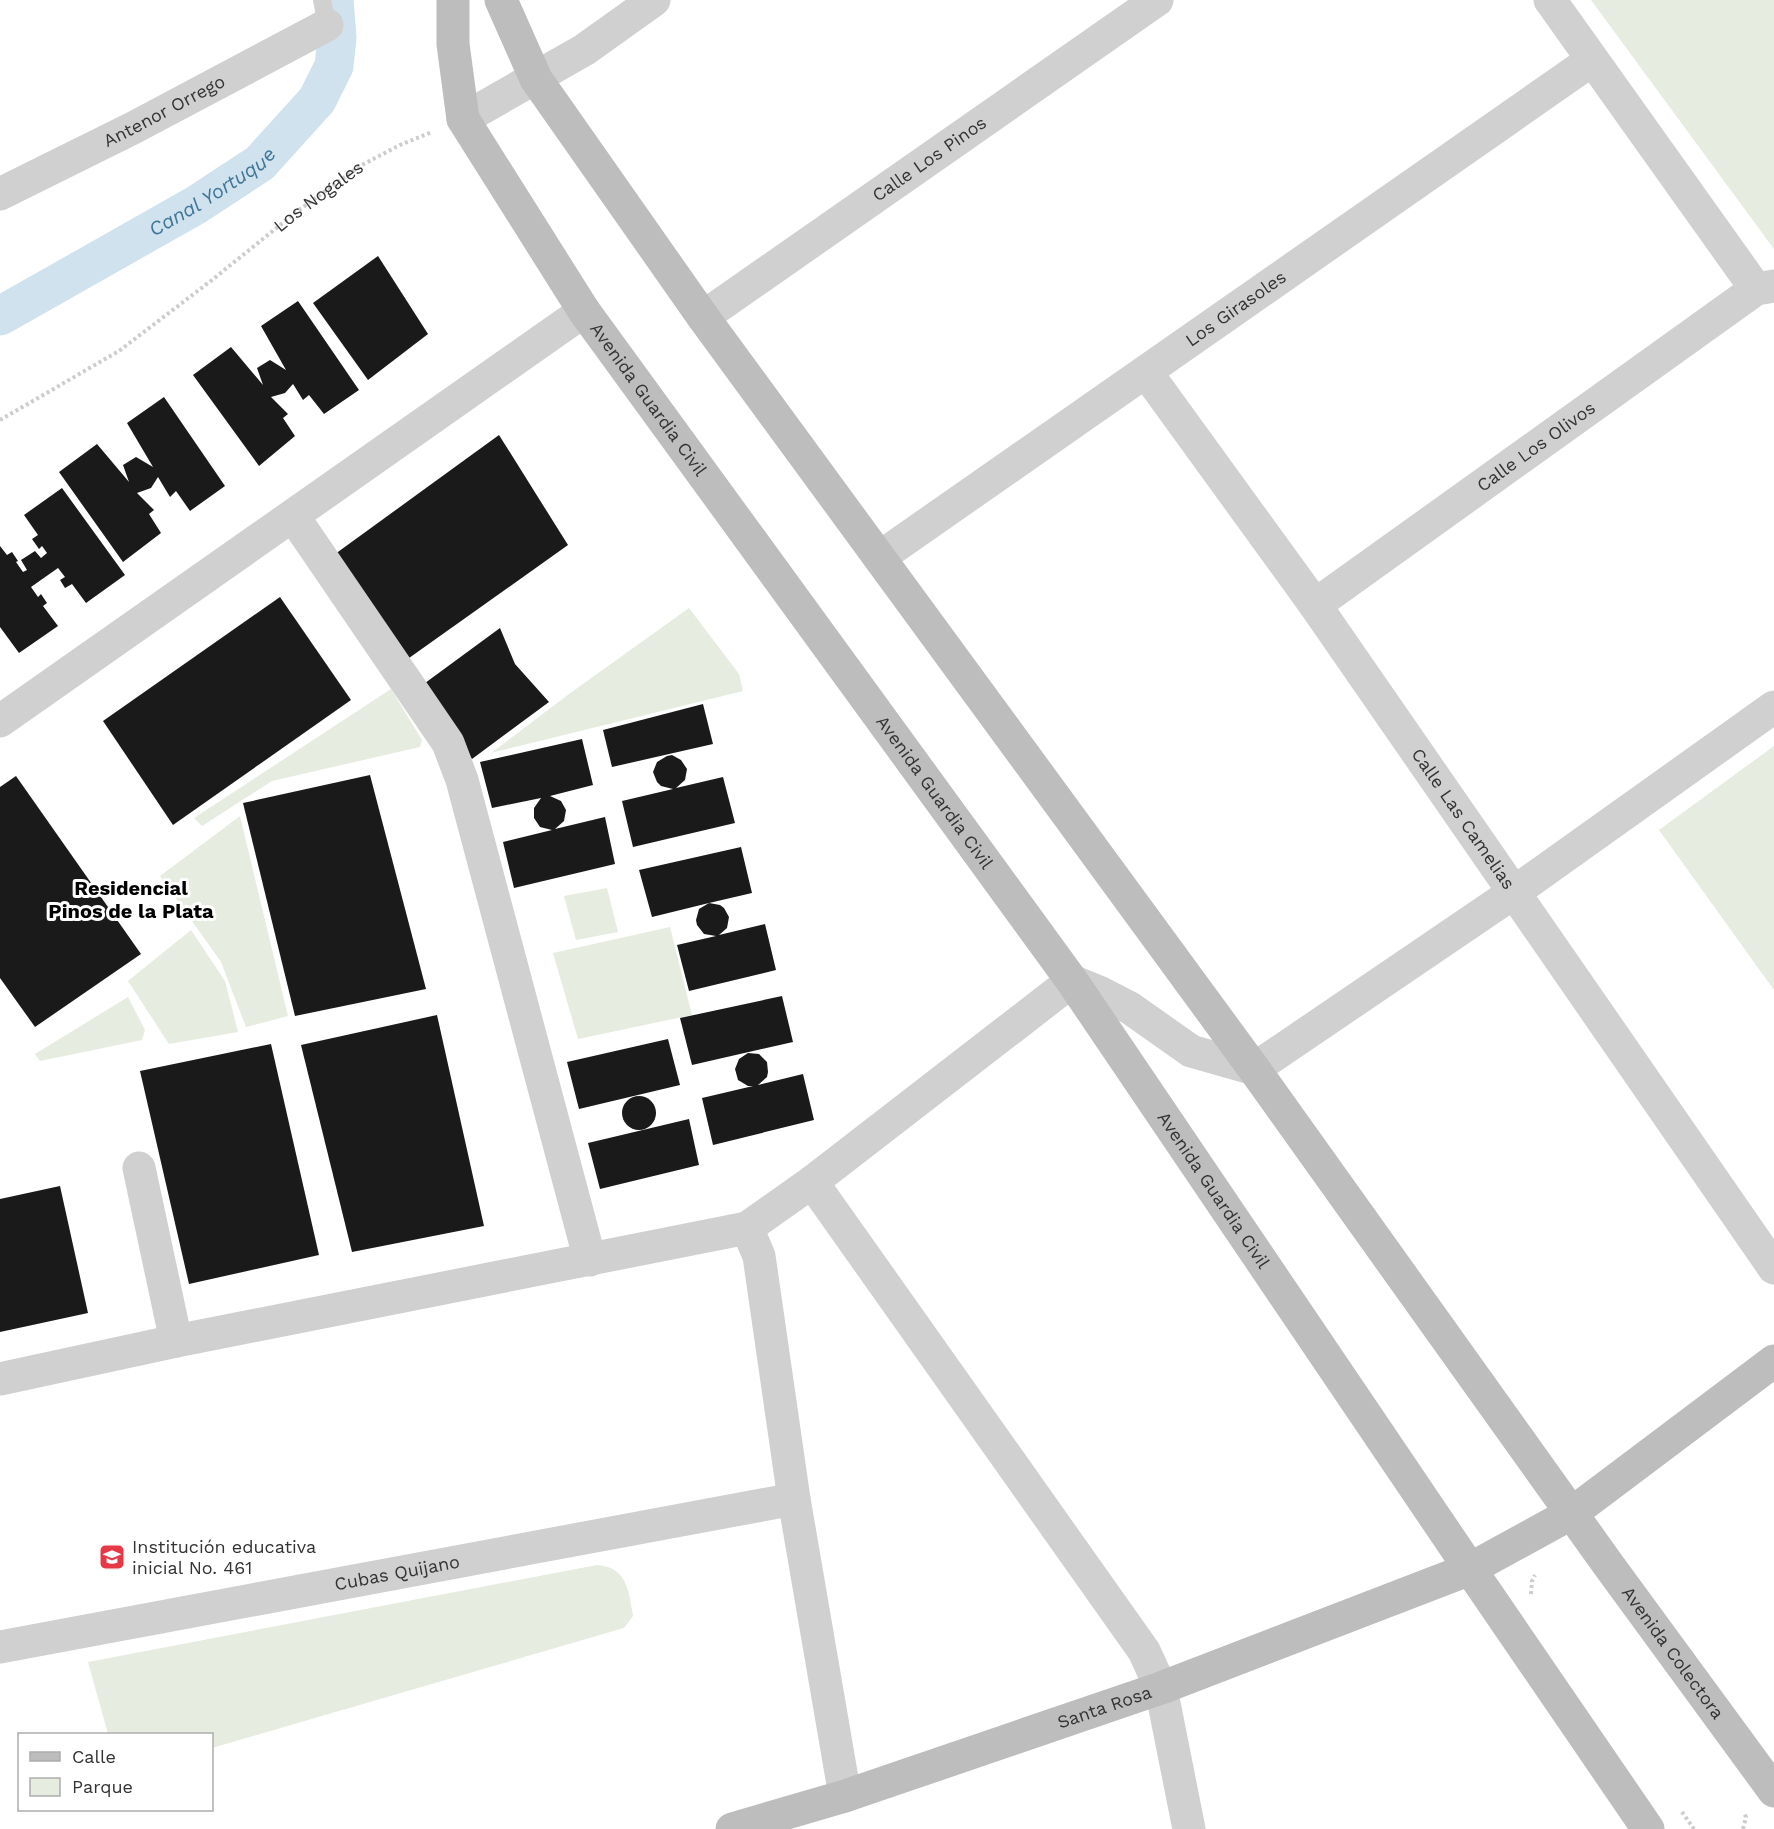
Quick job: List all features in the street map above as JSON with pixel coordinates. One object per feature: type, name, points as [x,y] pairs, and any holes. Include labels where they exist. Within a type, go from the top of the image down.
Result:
[{"type":"main road","name":"Avenida Guardia Civil","points":[[453,0],[453,44],[463,119],[584,311],[1072,981],[1470,1569]]},
{"type":"main road","points":[[501,0],[536,79],[703,317],[1254,1069],[1572,1513]]},
{"type":"main road","name":"Santa Rosa","points":[[732,1829],[845,1796],[1161,1688],[1470,1569],[1572,1513],[1774,1361]]},
{"type":"main road","name":"Avenida Colectora","points":[[1572,1513],[1774,1791]]},
{"type":"main road","points":[[1470,1569],[1648,1829]]},
{"type":"street","points":[[463,119],[584,50],[654,0]]},
{"type":"street","name":"Calle Los Pinos","points":[[703,317],[1157,0]]},
{"type":"street","points":[[1550,0],[1592,60],[1765,287]]},
{"type":"street","name":"Antenor Orrego","points":[[0,194],[133,128],[324,12]]},
{"type":"street","name":"Los Girasoles","points":[[879,557],[1592,60]]},
{"type":"street","name":"Calle Los Olivos","points":[[1315,604],[1765,287]]},
{"type":"street","points":[[0,721],[584,311]]},
{"type":"street","name":"Calle Las Camelias","points":[[1146,372],[1315,604],[1774,1268]]},
{"type":"street","points":[[293,516],[448,743],[462,780],[590,1260]]},
{"type":"street","points":[[0,1379],[176,1341],[747,1228],[812,1182],[1072,981],[1130,1008],[1191,1051],[1254,1069],[1514,893],[1774,707]]},
{"type":"street","points":[[139,1168],[176,1341]]},
{"type":"street","points":[[812,1182],[1144,1651],[1161,1688],[1190,1829]]},
{"type":"street","points":[[747,1228],[759,1256],[794,1499],[845,1796]]},
{"type":"street","name":"Cubas Quijano","points":[[0,1647],[794,1499]]},
{"type":"path","name":"Los Nogales","points":[[0,420],[119,351],[295,213],[360,166],[400,145],[463,119]]},
{"type":"path","points":[[1532,1597],[1532,1581],[1541,1570]]},
{"type":"path","points":[[1676,1805],[1694,1829]]},
{"type":"path","points":[[1743,1809],[1746,1817],[1743,1829]]},
{"type":"green space","points":[[1591,0],[1774,0],[1774,249]]},
{"type":"green space","points":[[689,608],[739,674],[743,691],[491,753],[569,694]]},
{"type":"green space","points":[[391,689],[422,740],[420,747],[272,781],[202,826],[194,818]]},
{"type":"green space","points":[[1774,746],[1774,990],[1659,830]]},
{"type":"green space","points":[[240,816],[288,1016],[246,1027],[221,962],[160,876]]},
{"type":"green space","points":[[607,888],[618,932],[576,940],[564,896]]},
{"type":"green space","points":[[670,927],[692,1015],[578,1039],[553,953]]},
{"type":"green space","points":[[191,930],[225,981],[238,1032],[169,1044],[128,981]]},
{"type":"green space","points":[[128,997],[145,1030],[142,1040],[40,1061],[35,1054]]},
{"type":"green space","points":[[597,1565],[615,1570],[621,1575],[628,1589],[633,1616],[624,1628],[213,1748],[213,1733],[108,1733],[88,1662]]},
{"type":"building","points":[[378,256],[428,334],[368,380],[313,303]]},
{"type":"building","points":[[298,301],[359,390],[324,414],[309,395],[303,400],[293,384],[285,393],[271,397],[288,414],[283,418],[295,436],[259,466],[193,375],[231,347],[263,385],[257,368],[270,360],[286,370],[261,326]]},
{"type":"building","points":[[164,397],[225,486],[190,511],[176,491],[170,497],[158,477],[151,488],[137,493],[154,510],[149,514],[161,533],[123,562],[59,472],[97,444],[129,482],[123,465],[136,457],[153,467],[127,423]]},
{"type":"building","points":[[499,435],[568,545],[402,663],[331,557]]},
{"type":"building","points":[[62,488],[125,575],[86,603],[72,584],[65,588],[60,580],[65,577],[58,568],[31,587],[38,597],[41,594],[47,603],[43,606],[58,626],[19,653],[0,627],[0,546],[7,555],[12,552],[23,572],[27,570],[21,560],[35,551],[41,558],[47,553],[42,546],[39,549],[32,539],[38,535],[24,515]]},
{"type":"building","points":[[280,597],[351,700],[173,825],[103,721]]},
{"type":"building","points":[[500,628],[515,664],[549,702],[472,759],[421,686]]},
{"type":"building","points":[[703,704],[713,744],[612,767],[603,730]]},
{"type":"building","points":[[582,739],[593,785],[550,796],[561,801],[566,810],[564,821],[555,829],[605,817],[615,864],[514,888],[503,842],[552,830],[540,827],[534,818],[534,808],[541,798],[492,808],[480,762]]},
{"type":"building","points":[[672,755],[681,760],[687,769],[685,780],[676,788],[723,777],[735,823],[633,847],[622,801],[673,789],[661,786],[653,772],[657,762]]},
{"type":"building","points":[[370,775],[426,989],[295,1016],[243,803]]},
{"type":"building","points":[[16,776],[141,954],[35,1027],[0,978],[0,787]]},
{"type":"building","points":[[741,847],[752,893],[652,917],[639,870]]},
{"type":"building","points":[[709,903],[720,905],[729,917],[727,928],[719,935],[765,924],[776,970],[689,991],[677,945],[716,936],[704,934],[697,925],[699,909]]},
{"type":"building","points":[[782,996],[793,1042],[692,1065],[680,1018]]},
{"type":"building","points":[[437,1015],[484,1226],[352,1252],[301,1045]]},
{"type":"building","points":[[668,1039],[680,1085],[579,1109],[567,1062]]},
{"type":"building","points":[[271,1044],[319,1255],[189,1284],[140,1071]]},
{"type":"building","points":[[748,1053],[759,1054],[767,1062],[767,1077],[758,1085],[803,1074],[814,1120],[713,1145],[702,1098],[753,1086],[748,1086],[738,1080],[735,1069],[739,1059]]},
{"type":"building","points":[[639,1096],[651,1101],[656,1113],[651,1125],[639,1130],[627,1125],[622,1113],[627,1101]]},
{"type":"building","points":[[689,1119],[699,1165],[600,1189],[588,1143]]},
{"type":"building","points":[[60,1186],[88,1313],[0,1332],[0,1199]]},
{"type":"waterway","name":"Canal Yortuque","points":[[0,316],[196,205],[260,163],[317,100],[334,66],[337,37],[334,0]]},
{"type":"place","name":"Institución educativa inicial No. 461","points":[[112,1557]]},
{"type":"district","name":"Residencial Pinos de la Plata","points":[[131,900]]}]
